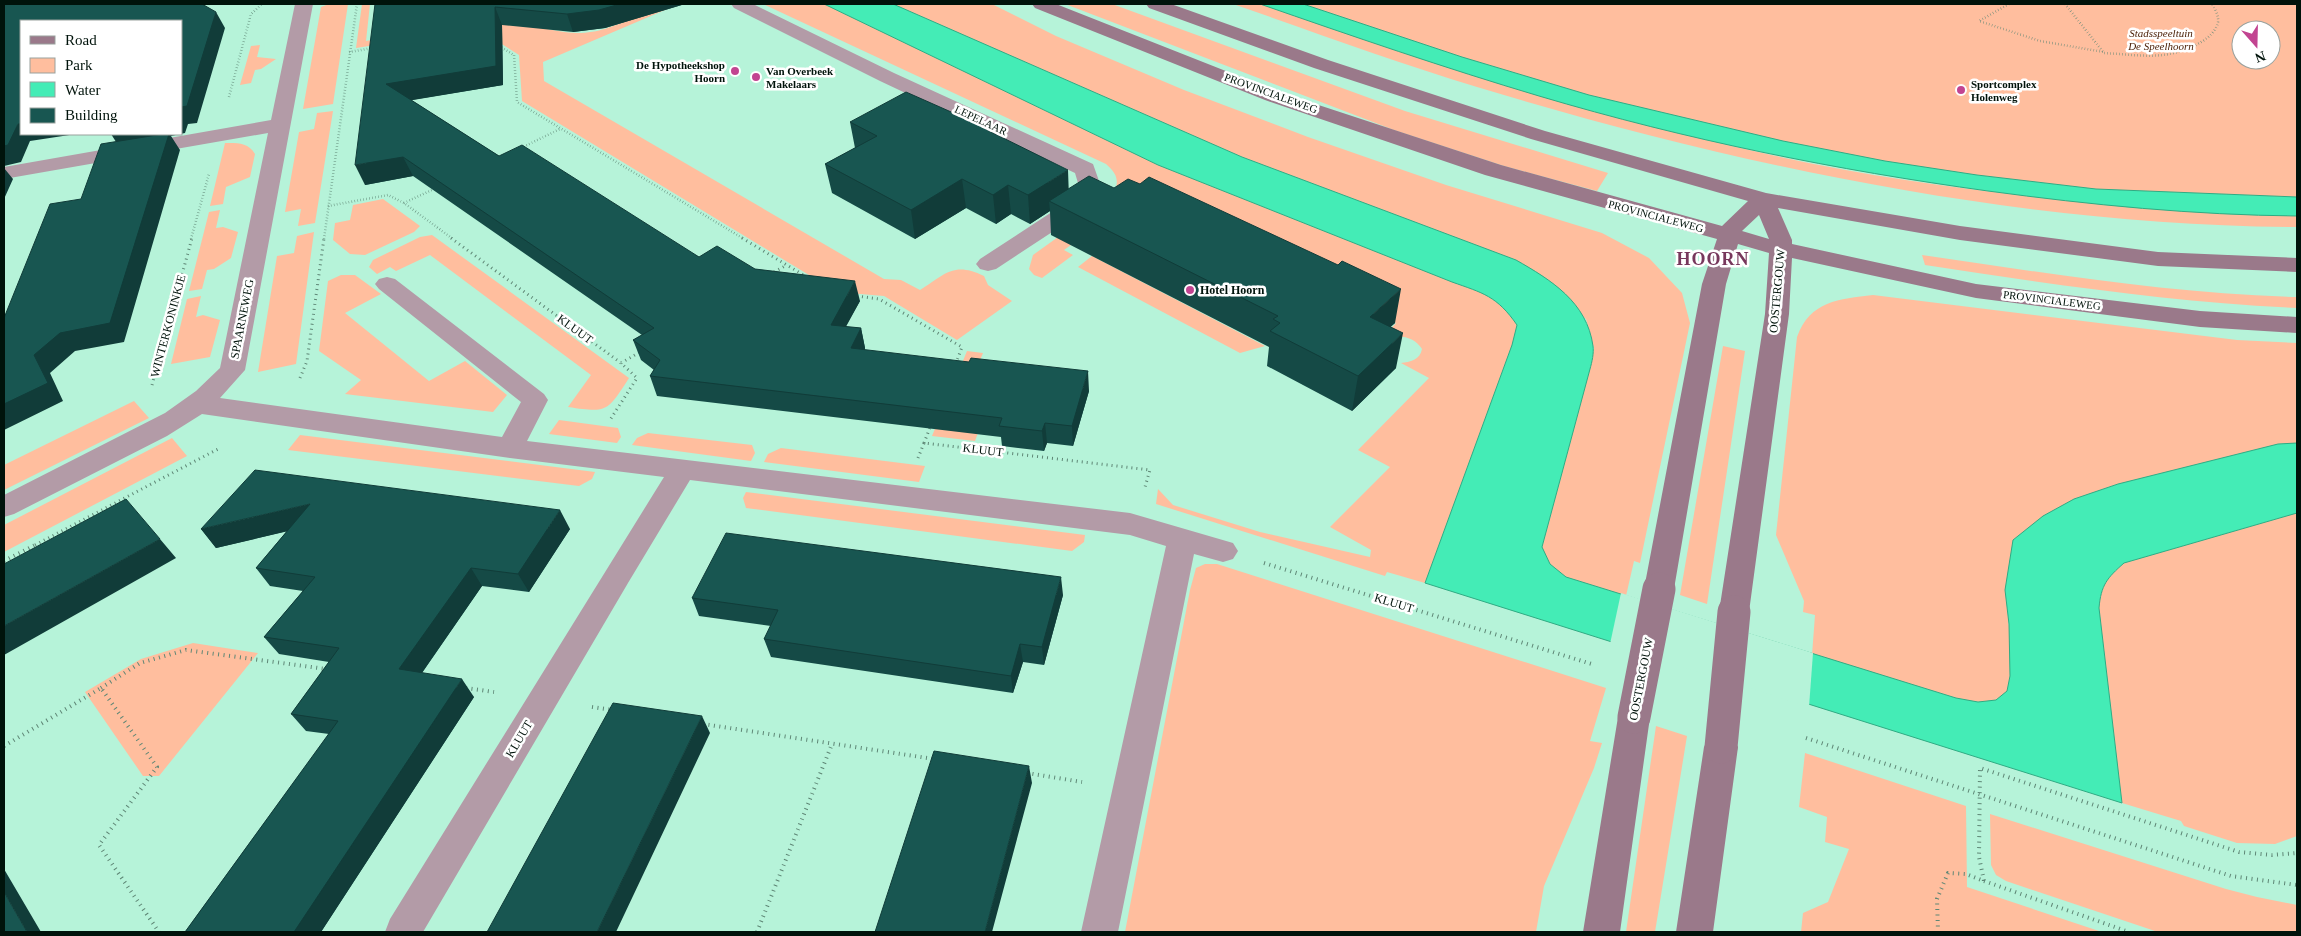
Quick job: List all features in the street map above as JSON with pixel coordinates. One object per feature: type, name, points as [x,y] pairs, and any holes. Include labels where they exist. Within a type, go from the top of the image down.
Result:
[{"type":"main road","name":"PROVINCIALEWEG","points":[[1041,4],[1272,96],[1493,170],[1781,249],[1976,291],[2200,319],[2297,325]]},
{"type":"main road","points":[[1155,4],[1321,64],[1538,135],[1762,199],[1960,233],[2158,259],[2297,265]]},
{"type":"main road","name":"OOSTERGOUW","points":[[1601,932],[1634,718],[1714,284],[1732,228],[1762,199],[1781,240],[1777,314],[1734,612],[1721,747],[1694,932]]},
{"type":"street","name":"SPAARNEWEG","points":[[4,507],[161,428],[198,404],[220,386],[232,370],[304,4]]},
{"type":"street","name":"LEPELAAR","points":[[740,4],[887,77],[1085,169],[1093,195],[988,264]]},
{"type":"street","points":[[4,173],[280,125]]},
{"type":"street","points":[[387,284],[535,400],[510,448]]},
{"type":"street","points":[[198,404],[510,448],[1136,527],[1223,551]]},
{"type":"street","name":"KLUUT","points":[[403,932],[542,699],[683,469]]},
{"type":"street","points":[[1100,932],[1182,541]]},
{"type":"path","name":"WINTERKONINKJE","points":[[152,387],[251,14],[263,4]]},
{"type":"path","points":[[4,561],[281,417],[308,361],[356,4]]},
{"type":"path","points":[[2009,4],[1979,21],[2019,37],[2042,43],[2104,52],[2166,54],[2190,47],[2217,28],[2218,20],[2212,4]]},
{"type":"path","points":[[2065,4],[2104,52]]},
{"type":"path","points":[[491,42],[514,55],[517,102],[811,280]]},
{"type":"path","points":[[349,52],[379,47]]},
{"type":"path","points":[[517,150],[561,129]]},
{"type":"path","points":[[404,204],[439,187]]},
{"type":"path","name":"KLUUT","points":[[328,206],[388,195],[404,204],[621,363],[637,378],[609,420],[618,421]]},
{"type":"path","points":[[770,275],[787,265]]},
{"type":"path","points":[[853,296],[879,299],[962,347],[955,365]]},
{"type":"path","points":[[621,363],[646,348]]},
{"type":"path","points":[[917,459],[933,418]]},
{"type":"path","name":"KLUUT","points":[[924,443],[1150,470],[1136,527]]},
{"type":"path","name":"KLUUT","points":[[1223,551],[1605,668]]},
{"type":"path","points":[[4,746],[140,663],[186,650],[334,670]]},
{"type":"path","points":[[101,688],[157,766],[98,845],[159,932]]},
{"type":"path","points":[[463,688],[620,711]]},
{"type":"path","points":[[697,723],[938,760]]},
{"type":"path","points":[[1806,738],[1979,796],[2012,804],[2231,876],[2297,885]]},
{"type":"path","points":[[756,932],[832,744]]},
{"type":"path","points":[[1984,881],[1979,857],[1980,768],[2239,852],[2272,855],[2297,853]]},
{"type":"path","points":[[1024,773],[1130,789]]},
{"type":"path","points":[[1938,932],[1937,899],[1948,873],[1966,874],[2129,932]]},
{"type":"green space","points":[[329,4],[348,4],[333,104],[303,109],[321,7]]},
{"type":"green space","points":[[362,4],[370,4],[366,41],[495,21],[516,22],[556,31],[585,33],[606,29],[679,4],[543,62],[544,81],[884,279],[901,280],[920,290],[950,271],[965,270],[984,276],[988,285],[1012,301],[957,340],[884,296],[837,292],[522,101],[519,55],[478,29],[356,48]]},
{"type":"green space","points":[[763,4],[824,4],[1158,165],[1481,293],[1503,308],[1517,325],[1512,345],[1425,583],[1387,572],[1385,576],[1156,504],[1158,489],[1173,505],[1260,532],[1370,557],[1371,550],[1330,527],[1390,467],[1358,450],[1429,378],[1401,363],[1411,361],[1419,356],[1422,349],[1418,344],[1405,337],[1384,336],[1396,323],[1337,296],[1107,219],[1064,250],[1073,255],[1042,278],[1034,275],[1029,269],[1033,255],[1111,199],[1116,189],[1117,180],[1111,168]]},
{"type":"green space","points":[[893,4],[992,4],[1056,36],[1184,90],[1308,137],[1446,185],[1602,233],[1649,258],[1682,293],[1690,323],[1640,563],[1634,561],[1626,596],[1566,577],[1550,564],[1542,548],[1594,348],[1586,319],[1516,260],[1242,157]]},
{"type":"green space","points":[[1065,4],[1112,4],[1405,111],[1608,173],[1597,191],[1504,166],[1394,130]]},
{"type":"green space","points":[[1233,4],[1260,4],[1385,46],[1575,105],[1638,123],[1767,154],[1864,173],[2011,194],[2228,213],[2297,216],[2297,227],[2193,224],[2089,216],[1985,203],[1882,186],[1780,166],[1577,116],[1477,87]]},
{"type":"green space","name":"Sportcomplex Holenweg","points":[[1303,4],[2297,4],[2297,197],[2096,189],[1977,175],[1885,161],[1783,141],[1589,95],[1462,57]]},
{"type":"green space","points":[[260,45],[257,57],[276,59],[261,69],[255,70],[251,83],[240,85],[251,46]]},
{"type":"green space","points":[[333,111],[315,223],[298,226],[301,209],[285,212],[299,132],[314,129],[317,113]]},
{"type":"green space","points":[[225,143],[246,145],[255,154],[250,177],[226,187],[223,204],[210,206]]},
{"type":"green space","points":[[383,199],[420,226],[414,232],[365,255],[350,254],[333,240],[335,223],[350,220],[353,205]]},
{"type":"green space","points":[[220,210],[216,228],[223,227],[238,232],[231,258],[214,269],[207,270],[202,289],[189,291],[209,212]]},
{"type":"green space","points":[[314,232],[296,364],[258,372],[277,256],[294,253],[297,236]]},
{"type":"green space","points":[[432,235],[629,378],[611,404],[605,408],[591,410],[568,407],[591,375],[430,255],[396,271],[390,267],[377,274],[369,267],[373,260],[420,237]]},
{"type":"green space","points":[[1922,255],[2156,287],[2203,292],[2297,297],[2297,308],[2157,297],[2018,279],[1925,265]]},
{"type":"green space","points":[[1092,256],[1265,346],[1240,353],[1078,267]]},
{"type":"green space","points":[[341,275],[355,275],[381,294],[345,313],[429,381],[465,361],[507,395],[493,412],[345,394],[361,380],[319,351],[328,281]]},
{"type":"green space","points":[[1873,295],[2237,340],[2297,343],[2297,443],[2278,444],[2118,484],[2074,499],[2005,590],[2011,671],[2007,691],[1996,699],[1981,702],[1956,698],[1812,655],[1815,615],[1803,612],[1804,601],[1776,535],[1797,337],[1810,316],[1827,304],[1849,298]]},
{"type":"green space","points":[[201,296],[196,317],[203,315],[220,320],[210,357],[171,364],[187,299]]},
{"type":"green space","points":[[1723,346],[1745,351],[1707,604],[1680,595]]},
{"type":"green space","points":[[967,351],[983,353],[959,410],[985,414],[975,441],[932,436]]},
{"type":"green space","points":[[134,401],[149,418],[4,490],[4,465]]},
{"type":"green space","points":[[559,420],[618,428],[621,437],[617,443],[549,434]]},
{"type":"green space","points":[[648,433],[752,445],[755,453],[751,461],[632,445],[637,438]]},
{"type":"green space","points":[[300,435],[595,472],[592,479],[579,486],[288,450]]},
{"type":"green space","points":[[172,438],[187,456],[4,552],[4,525]]},
{"type":"green space","points":[[781,448],[925,466],[919,482],[764,462],[768,454]]},
{"type":"green space","points":[[746,492],[1085,535],[1084,542],[1072,551],[746,508],[743,498]]},
{"type":"green space","points":[[2297,513],[2297,836],[2275,844],[2237,843],[2184,826],[2181,821],[2122,803],[2099,608],[2101,593],[2106,582],[2124,563]]},
{"type":"green space","points":[[1205,564],[1217,564],[1606,688],[1590,741],[1602,743],[1594,768],[1544,886],[1536,932],[1125,932],[1190,590],[1196,568]]},
{"type":"green space","points":[[193,643],[258,653],[159,776],[143,776],[85,692],[141,659]]},
{"type":"green space","points":[[1656,726],[1687,736],[1655,932],[1626,932]]},
{"type":"green space","points":[[1805,753],[1966,806],[1967,887],[2102,932],[1801,932],[1803,913],[1828,902],[1849,849],[1825,842],[1827,817],[1799,807]]},
{"type":"green space","points":[[1990,814],[2226,889],[2297,905],[2297,932],[2158,932],[2006,881],[1996,875],[1991,865]]},
{"type":"water","points":[[824,4],[893,4],[1242,157],[1516,260],[1554,284],[1575,305],[1583,317],[1589,330],[1593,349],[1591,366],[1542,547],[1550,564],[1566,577],[1956,698],[1978,702],[1996,700],[2007,691],[2010,676],[2009,624],[2005,590],[2013,540],[2043,516],[2074,499],[2118,484],[2278,444],[2297,443],[2297,513],[2124,563],[2106,582],[2101,593],[2099,608],[2122,803],[1425,583],[1512,345],[1517,325],[1503,308],[1481,293],[1158,165]]},
{"type":"water","points":[[1260,4],[1303,4],[1462,57],[1589,95],[1783,141],[1885,161],[1977,175],[2096,189],[2297,197],[2297,216],[2181,211],[2065,201],[1931,183],[1762,152],[1650,126],[1539,96],[1364,40]]},
{"type":"pier","points":[[1621,593],[1813,653],[1809,707],[1610,644]]},
{"type":"building","points":[[4,4],[202,4],[216,12],[187,106],[182,107],[182,20],[20,20],[20,124],[18,124],[8,145],[4,146]]},
{"type":"building","points":[[375,4],[620,4],[599,10],[567,14],[495,7],[496,66],[386,84],[499,156],[522,145],[699,257],[717,246],[755,269],[855,281],[831,325],[861,328],[851,348],[969,362],[971,358],[1088,371],[1072,426],[1045,423],[1042,431],[999,426],[1002,418],[650,376],[660,360],[633,340],[654,328],[403,157],[355,165]]},
{"type":"building","points":[[906,92],[976,123],[1068,170],[1028,195],[1008,185],[993,195],[962,179],[911,210],[825,164],[877,136],[850,122]]},
{"type":"building","points":[[157,135],[169,135],[110,323],[60,333],[34,355],[48,383],[4,404],[4,318],[50,204],[81,199],[101,144]]},
{"type":"building","points":[[1089,176],[1114,188],[1128,179],[1140,184],[1149,177],[1338,265],[1342,261],[1401,289],[1370,317],[1403,333],[1358,376],[1270,331],[1280,323],[1273,319],[1278,316],[1049,201]]},
{"type":"building","points":[[255,470],[560,510],[518,574],[471,568],[399,669],[462,679],[294,932],[185,932],[338,721],[291,714],[339,648],[264,637],[315,577],[256,568],[310,504],[201,529]]},
{"type":"building","points":[[126,499],[160,539],[4,626],[4,564]]},
{"type":"building","points":[[726,533],[1061,577],[1042,647],[1020,644],[1011,676],[764,639],[778,610],[692,598]]},
{"type":"building","points":[[613,703],[702,716],[597,932],[487,932]]},
{"type":"building","points":[[934,751],[1029,766],[985,932],[875,932]]},
{"type":"building","points":[[4,892],[27,932],[4,932]]},
{"type":"place","name":"De Hypotheekshop Hoorn","points":[[735,71]]},
{"type":"place","name":"Van Overbeek Makelaars","points":[[756,77]]},
{"type":"place","name":"Sportcomplex Holenweg","points":[[1961,90]]},
{"type":"place","name":"Hotel Hoorn","points":[[1190,290]]},
{"type":"district","name":"HOORN","points":[[1713,259]]},
{"type":"park label","name":"Stadsspeeltuin De Speelhoorn","points":[[2161,39]]}]
